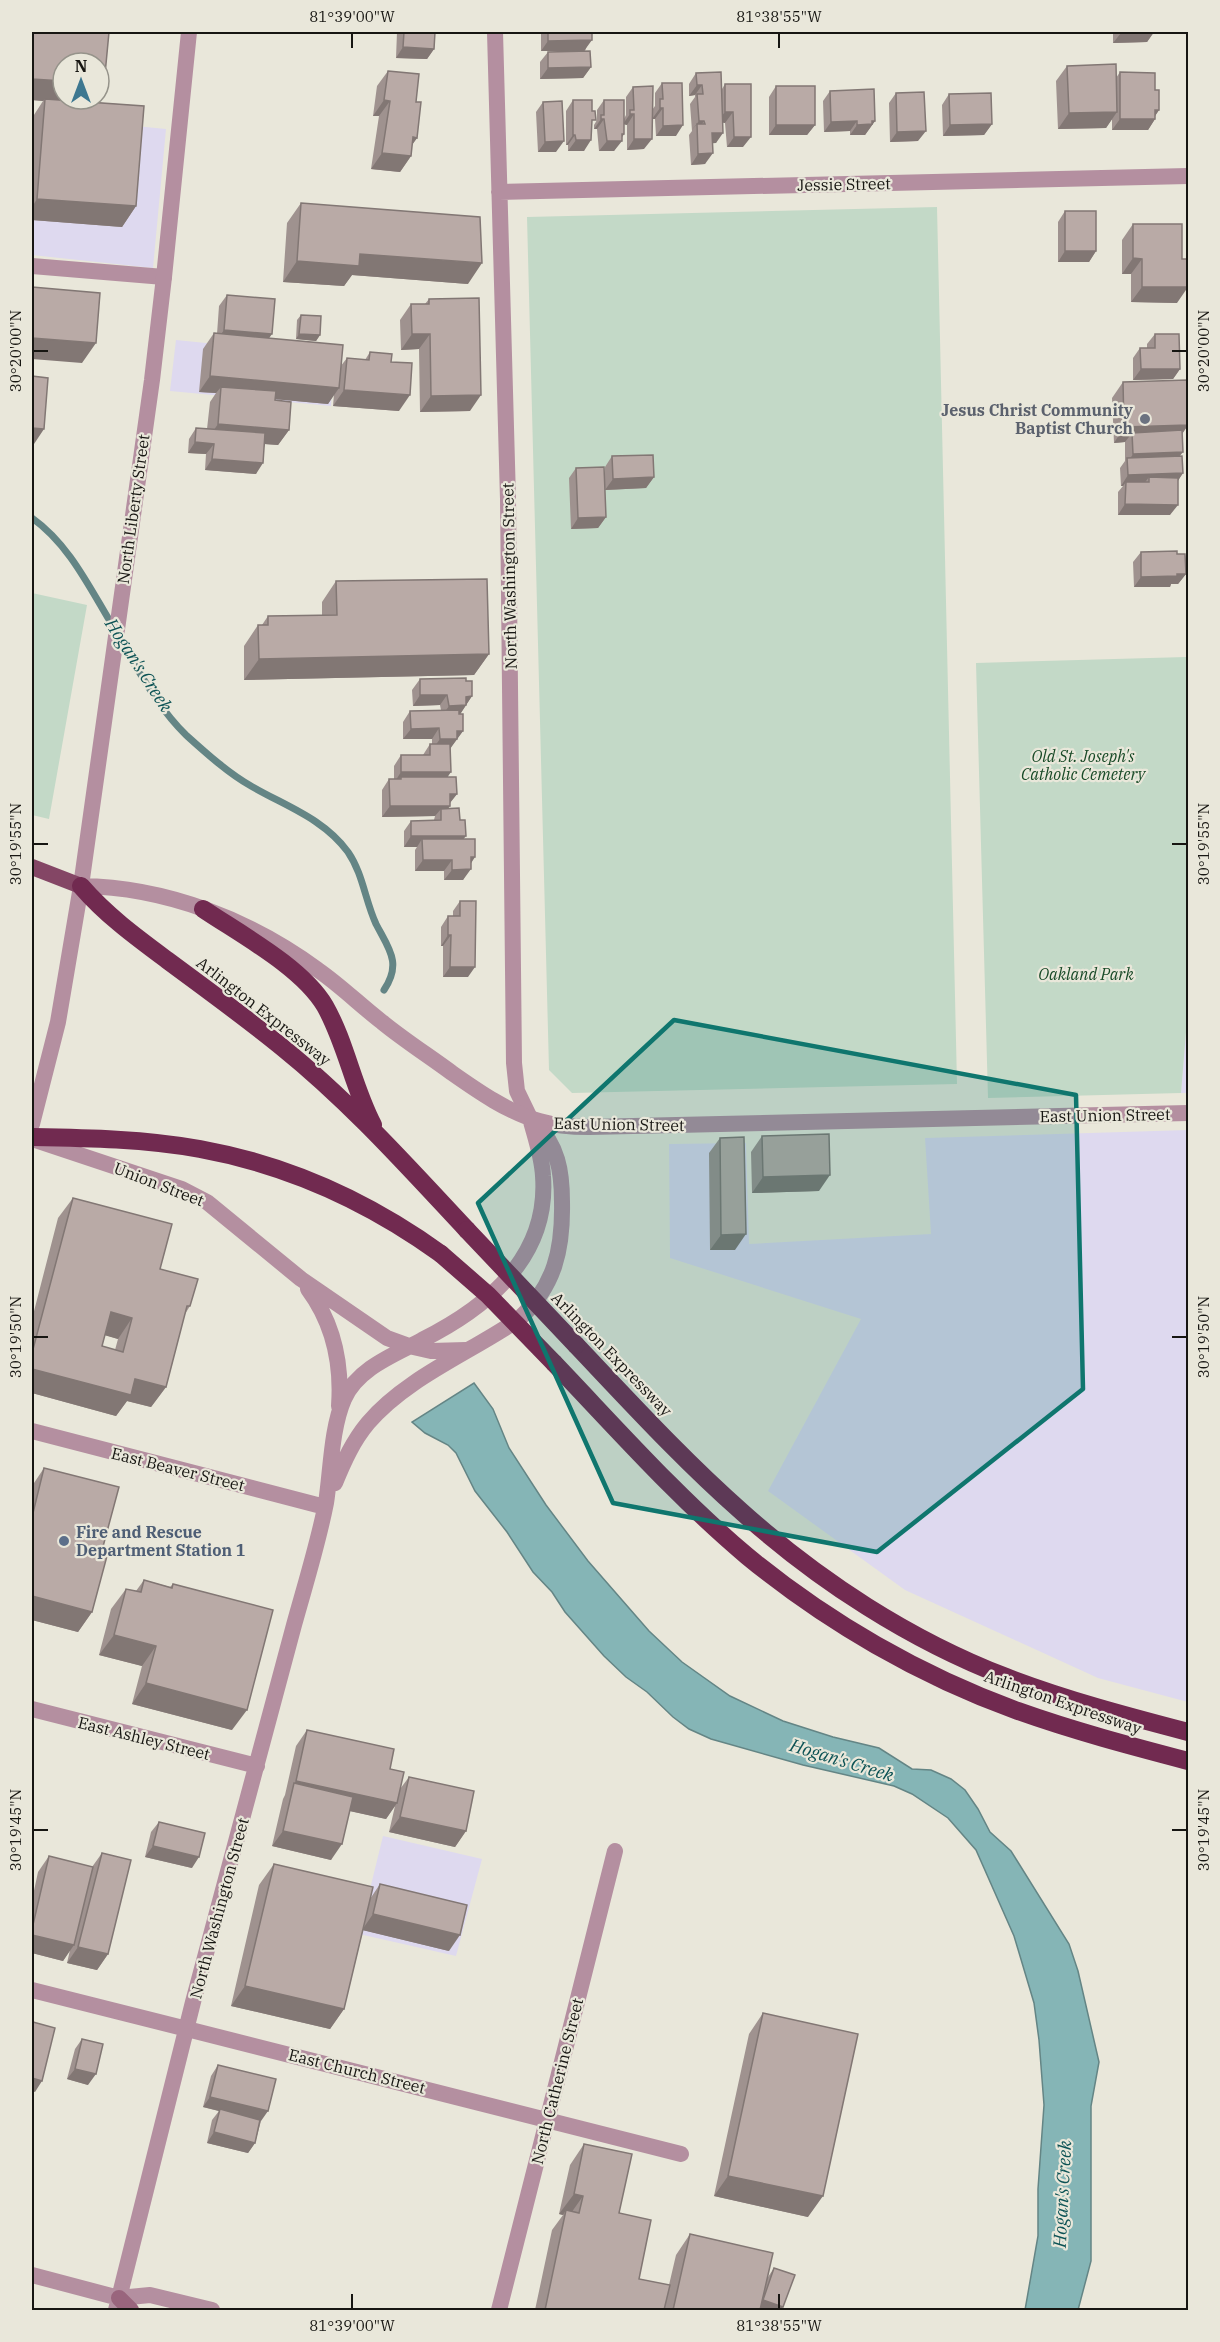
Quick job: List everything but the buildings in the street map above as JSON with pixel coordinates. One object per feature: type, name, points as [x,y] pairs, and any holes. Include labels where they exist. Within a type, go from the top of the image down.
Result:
[{"type":"highway","name":"Arlington Expressway","points":[[81,886],[133,935],[297,1060],[337,1095],[687,1461],[729,1501],[804,1563],[870,1608],[935,1644],[1005,1677],[1077,1702],[1188,1732]]},
{"type":"highway","points":[[203,909],[282,962],[318,997],[333,1022],[368,1114],[384,1142]]},
{"type":"highway","name":"Arlington Expressway","points":[[32,1138],[93,1139],[201,1149],[249,1160],[304,1179],[348,1198],[399,1226],[441,1254],[488,1294],[663,1478],[720,1532],[779,1580],[855,1632],[945,1679],[1017,1710],[1093,1736],[1188,1761]]},
{"type":"main road","points":[[32,867],[81,886]]},
{"type":"main road","points":[[117,2304],[131,2310]]},
{"type":"street","name":"North Liberty Street","points":[[32,1124],[58,1022],[81,886],[164,277],[189,32]]},
{"type":"street","name":"North Washington Street","points":[[117,2304],[325,1507],[338,1420],[345,1396],[353,1385],[375,1365],[432,1335],[486,1299],[512,1274],[528,1251],[538,1226],[543,1193],[540,1156],[530,1118],[520,1099],[514,1073],[508,499],[495,32]]},
{"type":"street","name":"Jessie Street","points":[[500,192],[1188,176]]},
{"type":"street","points":[[32,266],[164,277]]},
{"type":"street","name":"East Union Street","points":[[81,886],[144,891],[203,909],[259,933],[286,948],[331,979],[396,1033],[500,1104],[530,1118],[565,1127],[1188,1113]]},
{"type":"street","name":"North Washington Street","points":[[325,1507],[349,1452],[375,1416],[409,1388],[512,1324],[526,1312],[545,1287],[559,1255],[563,1221],[560,1165],[549,1140],[530,1118]]},
{"type":"street","name":"Union Street","points":[[32,1138],[199,1197],[222,1212],[300,1279],[377,1333],[409,1346],[442,1352],[470,1349]]},
{"type":"street","name":"Union Street","points":[[300,1279],[320,1306],[335,1344],[340,1372],[338,1420]]},
{"type":"street","name":"East Beaver Street","points":[[32,1431],[325,1507]]},
{"type":"street","name":"East Ashley Street","points":[[32,1709],[257,1766]]},
{"type":"street","name":"North Catherine Street","points":[[499,2310],[615,1851]]},
{"type":"street","name":"East Church Street","points":[[32,1990],[681,2154]]},
{"type":"street","points":[[32,2275],[117,2304],[150,2295],[212,2310]]},
{"type":"highlighted area","points":[[674,1020],[1076,1095],[1083,1389],[877,1552],[613,1503],[478,1203]]},
{"type":"shaded area","points":[[32,116],[166,129],[153,268],[32,255]]},
{"type":"shaded area","points":[[176,340],[334,356],[331,406],[170,391]]},
{"type":"shaded area","points":[[1188,1008],[1188,1093],[1181,1093]]},
{"type":"shaded area","points":[[1188,1130],[1188,1702],[1098,1678],[905,1590],[768,1491],[861,1319],[670,1258],[669,1144],[746,1143],[749,1244],[931,1234],[925,1138]]},
{"type":"shaded area","points":[[383,1836],[482,1859],[456,1956],[359,1934]]},
{"type":"green space","points":[[937,207],[957,1084],[572,1093],[549,1070],[527,217]]},
{"type":"green space","points":[[32,593],[87,605],[49,819],[32,815]]},
{"type":"green space","points":[[1186,657],[1188,1008],[1181,1093],[988,1098],[976,663]]},
{"type":"water","points":[[474,1383],[493,1409],[509,1448],[546,1505],[588,1561],[649,1631],[682,1662],[730,1696],[783,1721],[833,1737],[879,1748],[912,1769],[931,1770],[951,1779],[965,1790],[990,1832],[1011,1851],[1069,1944],[1078,1971],[1099,2062],[1091,2106],[1091,2261],[1078,2310],[1025,2310],[1038,2236],[1038,2189],[1044,2105],[1039,2040],[1034,2003],[1014,1936],[976,1850],[948,1818],[912,1794],[894,1786],[803,1765],[711,1739],[689,1729],[626,1677],[565,1612],[552,1592],[533,1572],[507,1532],[475,1491],[456,1453],[448,1445],[425,1433],[412,1422]]},
{"type":"waterway","name":"Hogan's Creek","points":[[32,518],[68,554],[114,628]]},
{"type":"waterway","name":"Hogan's Creek","points":[[119,638],[158,701],[186,735],[242,781],[315,821],[338,840],[348,852],[357,869],[372,915],[392,956],[392,972],[384,990]]},
{"type":"place","name":"Jesus Christ Community Baptist Church","points":[[1145,419]]},
{"type":"place","name":"Fire and Rescue Department Station 1","points":[[64,1541]]},
{"type":"park label","name":"Old St. Joseph's Catholic Cemetery","points":[[1083,765]]},
{"type":"park label","name":"Oakland Park","points":[[1086,974]]}]
